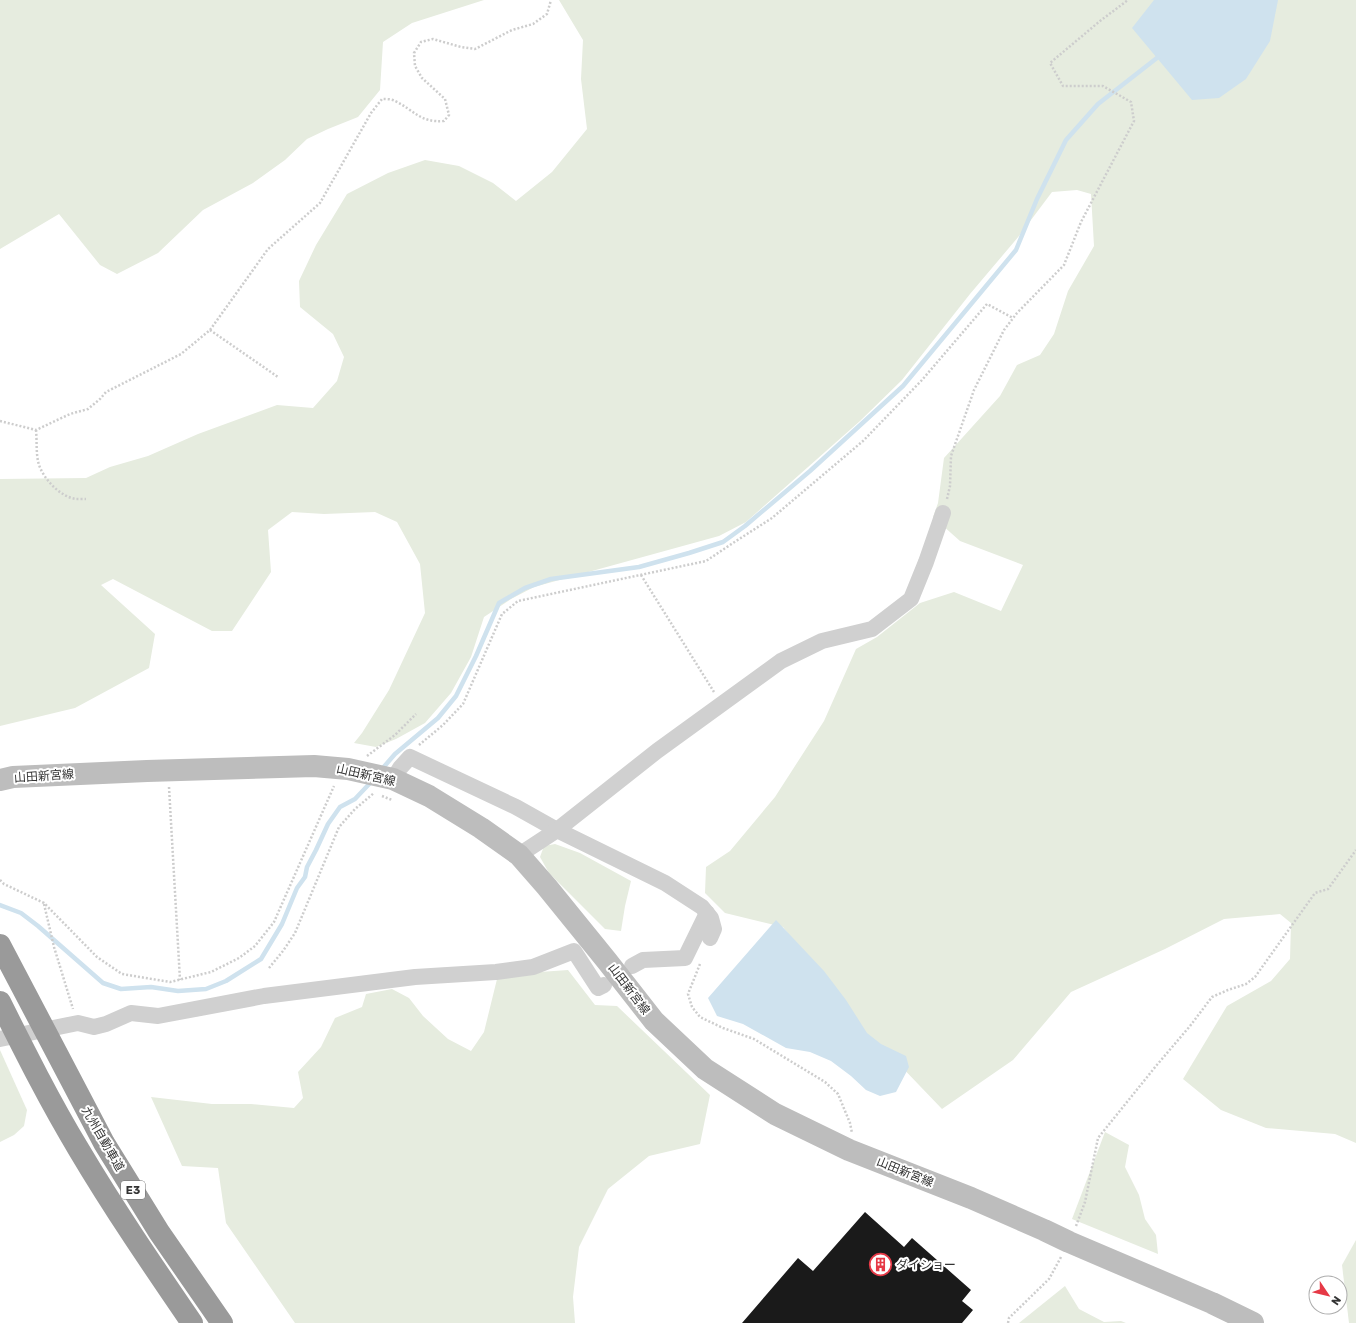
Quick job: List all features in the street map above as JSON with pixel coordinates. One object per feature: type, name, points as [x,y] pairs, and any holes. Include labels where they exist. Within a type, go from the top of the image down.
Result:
[{"type":"highway","name":"九州自動車道","points":[[0,945],[104,1143],[159,1232],[222,1323]]},
{"type":"highway","name":"九州自動車道","points":[[0,1002],[30,1062],[82,1155],[139,1246],[192,1323]]},
{"type":"main road","name":"山田新宮線","points":[[0,780],[13,777],[168,770],[314,766],[348,769],[392,779],[429,796],[481,828],[519,855],[597,948],[654,1022],[705,1070],[775,1114],[849,1150],[971,1198],[1212,1303],[1253,1323]]},
{"type":"street","points":[[519,855],[557,830],[657,751],[781,661],[822,641],[872,629],[910,599],[926,562],[943,513]]},
{"type":"street","points":[[392,779],[410,757],[516,807],[557,830],[665,883],[702,907],[711,918],[714,929],[710,938]]},
{"type":"street","points":[[632,966],[643,960],[685,958],[707,913]]},
{"type":"street","points":[[0,1039],[78,1024],[94,1027],[106,1024],[131,1013],[158,1016],[264,996],[415,977],[533,968],[574,951],[598,988],[604,985]]},
{"type":"path","points":[[0,421],[36,430],[70,414],[88,409],[106,392],[181,354],[210,330],[268,249],[320,203],[371,113],[382,99],[394,100],[416,116],[433,122],[444,121],[449,115],[445,99],[422,78],[415,66],[414,53],[421,42],[433,39],[461,47],[475,49],[512,30],[533,24],[547,14],[551,0]]},
{"type":"path","points":[[943,513],[950,486],[951,456],[974,390],[1004,330],[1013,318],[1064,265],[1080,222],[1134,121],[1131,102],[1103,86],[1063,86],[1050,63],[1128,0]]},
{"type":"path","points":[[410,757],[416,747],[443,725],[463,704],[502,614],[518,601],[706,561],[772,518],[863,441],[922,380],[987,304],[1013,318]]},
{"type":"path","points":[[210,330],[278,377]]},
{"type":"path","points":[[36,430],[38,461],[48,482],[70,497],[76,499],[86,498]]},
{"type":"path","points":[[641,575],[721,705]]},
{"type":"path","points":[[0,880],[4,884],[44,903],[97,957],[122,974],[170,982],[211,972],[239,958],[255,946],[274,922],[335,784],[348,769],[395,735],[416,714]]},
{"type":"path","points":[[168,770],[180,980]]},
{"type":"path","points":[[269,968],[295,933],[339,827],[355,808],[392,779]]},
{"type":"path","points":[[374,793],[395,801]]},
{"type":"path","points":[[1008,1323],[1009,1318],[1049,1279],[1069,1242],[1085,1202],[1098,1138],[1212,997],[1246,984],[1255,977],[1315,893],[1328,889],[1355,854],[1356,850]]},
{"type":"path","points":[[44,903],[54,947],[78,1024]]},
{"type":"path","points":[[710,938],[688,994],[692,1006],[700,1017],[723,1028],[754,1039],[825,1082],[834,1090],[838,1094],[850,1123],[852,1137],[849,1150]]},
{"type":"shaded area","points":[[0,0],[484,0],[412,23],[383,42],[380,90],[358,117],[307,139],[285,160],[253,183],[203,210],[158,253],[117,274],[100,265],[59,214],[0,249]]},
{"type":"shaded area","points":[[559,0],[1356,0],[1356,1143],[1335,1134],[1266,1128],[1221,1110],[1183,1079],[1227,1006],[1271,981],[1290,959],[1291,923],[1280,914],[1224,919],[1165,949],[1071,992],[1013,1060],[942,1109],[896,1061],[834,1018],[818,974],[783,927],[725,913],[705,893],[706,867],[730,851],[775,797],[824,721],[856,649],[877,637],[920,603],[954,592],[1001,611],[1023,565],[960,541],[933,517],[938,503],[944,458],[1000,396],[1017,365],[1040,355],[1054,334],[1068,291],[1094,246],[1091,194],[1077,190],[1052,192],[1019,236],[970,294],[902,380],[860,421],[746,522],[719,536],[534,587],[511,599],[484,617],[471,657],[451,693],[425,723],[396,739],[376,747],[354,743],[389,690],[425,613],[420,564],[397,522],[375,512],[324,514],[292,512],[268,530],[271,572],[232,631],[212,631],[113,579],[101,585],[155,634],[149,668],[75,708],[0,726],[0,479],[86,478],[110,467],[148,456],[198,434],[277,405],[313,408],[337,381],[344,357],[333,334],[300,307],[299,281],[316,245],[347,194],[388,173],[425,160],[459,166],[493,183],[516,201],[552,172],[587,129],[581,79],[583,40]]},
{"type":"shaded area","points":[[555,844],[580,853],[631,881],[621,931],[605,929],[549,873],[540,857],[544,846]]},
{"type":"shaded area","points":[[568,970],[595,1005],[617,1006],[710,1095],[700,1144],[649,1156],[608,1189],[579,1247],[573,1297],[575,1323],[295,1323],[226,1223],[218,1168],[182,1166],[151,1097],[212,1104],[251,1104],[294,1108],[303,1098],[298,1072],[321,1047],[335,1018],[362,1007],[366,994],[392,989],[409,998],[423,1016],[448,1039],[471,1051],[484,1032],[498,975]]},
{"type":"shaded area","points":[[0,1050],[27,1110],[24,1126],[14,1135],[0,1142]]},
{"type":"shaded area","points":[[1105,1132],[1129,1145],[1125,1167],[1139,1195],[1145,1219],[1156,1235],[1158,1254],[1072,1219]]},
{"type":"shaded area","points":[[1356,1240],[1356,1323],[1349,1323],[1348,1275],[1343,1275],[1342,1265]]},
{"type":"shaded area","points":[[1065,1286],[1079,1309],[1104,1322],[1121,1321],[1126,1323],[1019,1323]]},
{"type":"water","points":[[1154,0],[1278,0],[1270,41],[1246,79],[1219,98],[1192,100],[1132,28]]},
{"type":"water","points":[[776,920],[824,971],[846,1000],[867,1033],[881,1044],[906,1056],[909,1067],[896,1092],[880,1096],[866,1090],[851,1076],[831,1061],[810,1052],[786,1048],[743,1024],[717,1016],[708,998]]},
{"type":"building","name":"ダイショー","points":[[865,1212],[904,1247],[912,1238],[971,1290],[962,1301],[973,1310],[962,1323],[742,1323],[798,1258],[813,1271]]},
{"type":"waterway","points":[[382,769],[395,754],[438,718],[456,696],[476,656],[499,603],[525,588],[551,579],[639,567],[723,542],[745,526],[810,471],[903,386],[1016,250],[1037,199],[1066,140],[1098,104],[1162,54]]},
{"type":"waterway","points":[[0,905],[21,913],[103,983],[121,989],[151,987],[178,991],[206,989],[226,981],[261,959],[282,924],[297,888],[305,877],[307,867],[328,824],[340,807],[355,799],[372,781]]},
{"type":"place","name":"ダイショー","points":[[880,1265]]}]
